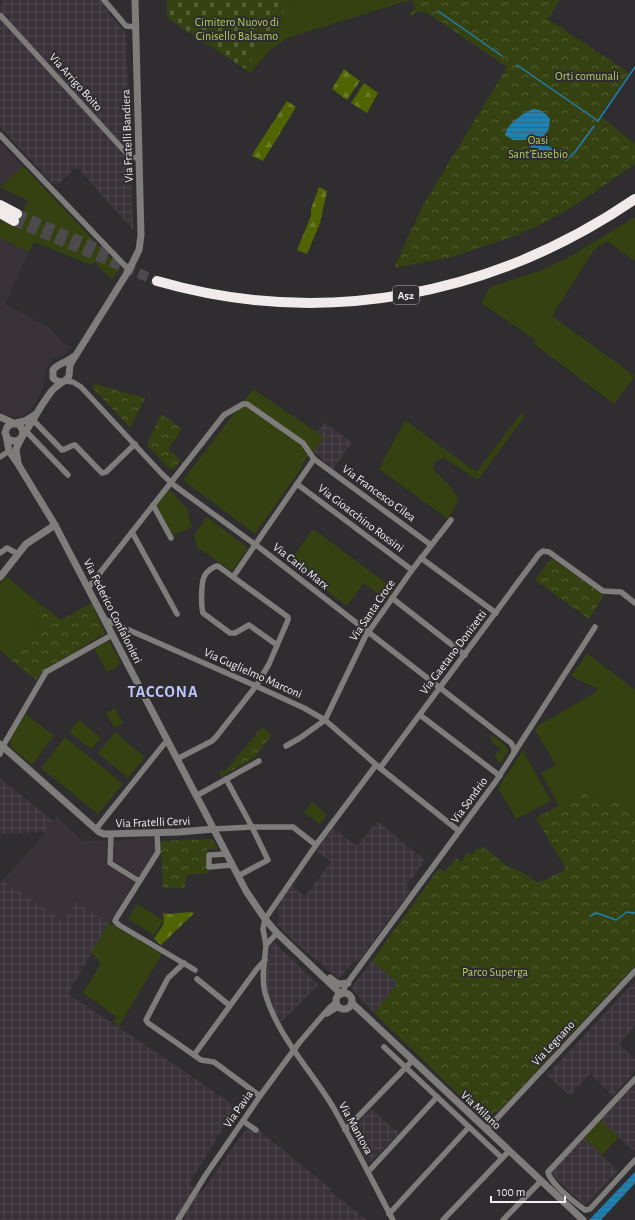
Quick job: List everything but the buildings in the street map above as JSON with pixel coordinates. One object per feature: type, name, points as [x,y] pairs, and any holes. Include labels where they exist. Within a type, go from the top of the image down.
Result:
[{"type":"highway","name":"A52","points":[[635,190],[585,223],[504,261],[465,274],[407,287],[372,293],[336,295],[276,295],[217,288],[158,278],[218,295],[253,300],[287,302],[357,301],[414,293],[476,278],[531,257],[578,234],[635,199]]},
{"type":"highway","points":[[0,205],[16,218],[0,213]]},
{"type":"street","points":[[104,0],[126,26],[135,27]]},
{"type":"street","name":"Via Fratelli Bandiera","points":[[20,430],[34,421],[52,391],[68,378],[67,369],[129,270],[139,250],[141,235],[135,0]]},
{"type":"street","name":"Via Arrigo Boito","points":[[1,16],[130,157],[139,158]]},
{"type":"street","points":[[0,135],[129,270]]},
{"type":"street","name":"Via Fratelli Bandiera","points":[[52,375],[56,366],[67,369]]},
{"type":"street","name":"Via Carlo Marx","points":[[67,369],[81,387],[171,482],[511,743],[514,748],[514,753]]},
{"type":"street","points":[[52,375],[55,380],[63,382]]},
{"type":"street","points":[[52,375],[52,391]]},
{"type":"street","name":"Via Carlo Marx","points":[[63,382],[73,382],[81,387]]},
{"type":"street","name":"Via Francesco Cilea","points":[[171,482],[224,415],[243,404],[247,404],[303,443],[314,459],[431,545]]},
{"type":"street","name":"Via Fratelli Bandiera","points":[[20,430],[25,421],[38,413]]},
{"type":"street","points":[[0,417],[20,430],[68,476]]},
{"type":"street","points":[[34,421],[62,450],[75,445],[102,473],[106,472],[135,444]]},
{"type":"street","points":[[0,428],[8,439],[13,441],[18,441],[20,430]]},
{"type":"street","points":[[6,435],[7,428],[20,430]]},
{"type":"street","points":[[18,464],[16,449],[20,430]]},
{"type":"street","name":"Via Federico Confalonieri","points":[[6,435],[9,451],[56,525],[226,854],[254,904],[265,919]]},
{"type":"street","points":[[0,457],[9,451]]},
{"type":"street","points":[[233,577],[314,459]]},
{"type":"street","points":[[88,588],[171,482]]},
{"type":"street","name":"Via Gioacchino Rossini","points":[[297,484],[412,570]]},
{"type":"street","points":[[153,505],[171,538]]},
{"type":"street","name":"Via Santa Croce","points":[[286,746],[325,720],[368,632],[412,570],[451,520]]},
{"type":"street","points":[[0,577],[26,544],[56,525]]},
{"type":"street","points":[[132,532],[177,614]]},
{"type":"street","points":[[0,553],[7,548],[18,554]]},
{"type":"street","name":"Via Gaetano Donizetti","points":[[265,919],[316,845],[420,715],[539,554],[544,551],[549,552],[603,591],[621,592],[635,603]]},
{"type":"street","points":[[421,558],[496,613]]},
{"type":"street","points":[[177,759],[212,741],[216,737],[256,686],[269,664],[288,620],[288,617],[218,566],[214,567],[205,575],[203,580],[202,613],[230,633],[235,633],[249,625],[277,645]]},
{"type":"street","points":[[392,598],[465,655]]},
{"type":"street","name":"Via Guglielmo Marconi","points":[[103,618],[304,708],[325,720],[378,767],[459,832]]},
{"type":"street","name":"Via Sondrio","points":[[341,998],[344,988],[500,776],[595,627]]},
{"type":"street","points":[[0,754],[1,745],[46,672],[112,635]]},
{"type":"street","points":[[420,715],[500,776]]},
{"type":"street","points":[[96,829],[164,744],[168,742]]},
{"type":"street","name":"Via Fratelli Cervi","points":[[1,745],[96,829],[104,834],[111,835],[207,831],[214,829]]},
{"type":"street","points":[[196,796],[259,760]]},
{"type":"street","points":[[226,779],[268,860],[238,876]]},
{"type":"street","points":[[214,829],[293,827],[316,845]]},
{"type":"street","points":[[157,833],[158,852],[115,921],[119,925],[195,970]]},
{"type":"street","points":[[111,835],[110,863],[139,881]]},
{"type":"street","points":[[226,854],[209,855],[209,867],[232,865]]},
{"type":"street","points":[[265,919],[277,933],[332,986],[341,998],[344,1010],[351,1005],[351,997],[341,998]]},
{"type":"street","name":"Via Mantova","points":[[265,919],[263,929],[266,945],[263,982],[274,1016],[294,1050],[332,1106],[393,1220]]},
{"type":"street","points":[[266,945],[277,933]]},
{"type":"street","points":[[194,1055],[229,1005],[264,960]]},
{"type":"street","points":[[184,963],[168,978],[146,1020],[148,1023],[201,1060],[214,1062],[230,1072],[260,1096]]},
{"type":"street","points":[[313,968],[336,983],[341,984],[350,981]]},
{"type":"street","name":"Via Legnano","points":[[486,1130],[635,971]]},
{"type":"street","points":[[197,979],[229,1005]]},
{"type":"street","name":"Via Pavia","points":[[178,1220],[205,1176],[260,1096],[294,1050],[329,1008],[341,998]]},
{"type":"street","name":"Via Milano","points":[[351,1005],[364,1015],[583,1220]]},
{"type":"street","name":"Via Milano","points":[[384,1047],[502,1158]]},
{"type":"street","points":[[345,1130],[412,1061]]},
{"type":"street","points":[[635,1079],[548,1172],[551,1179],[585,1210],[590,1209],[635,1160]]},
{"type":"street","points":[[368,1172],[437,1097]]},
{"type":"street","points":[[243,1121],[256,1130]]},
{"type":"street","points":[[390,1214],[469,1127]]},
{"type":"street","points":[[444,1220],[509,1151]]},
{"type":"street","points":[[503,1220],[541,1181]]},
{"type":"shaded area","points":[[4,0],[101,0],[110,10],[107,12],[126,33],[133,230],[77,167],[57,185],[54,185],[0,127],[0,6]]},
{"type":"shaded area","points":[[0,142],[23,166],[0,187]]},
{"type":"shaded area","points":[[0,238],[29,252],[5,304],[50,328],[65,344],[72,347],[62,358],[59,356],[57,359],[53,357],[46,369],[44,386],[33,407],[25,415],[17,417],[8,416],[0,410]]},
{"type":"shaded area","points":[[325,423],[352,442],[333,469],[314,452],[323,437],[316,432]]},
{"type":"shaded area","points":[[0,778],[53,821],[44,832],[0,834]]},
{"type":"shaded area","points":[[57,816],[83,841],[107,840],[106,864],[135,882],[109,923],[76,903],[64,921],[3,880],[33,847]]},
{"type":"shaded area","points":[[377,821],[425,860],[407,885],[411,890],[358,962],[354,961],[339,979],[295,943],[277,925],[279,919],[277,905],[291,886],[305,896],[331,862],[316,851],[333,828],[357,846]]},
{"type":"shaded area","points":[[153,837],[156,850],[139,877],[113,860],[114,841]]},
{"type":"shaded area","points":[[3,880],[64,921],[76,902],[109,923],[68,994],[236,1107],[189,1184],[201,1193],[250,1123],[331,1189],[330,1191],[367,1220],[0,1220],[0,884]]},
{"type":"shaded area","points":[[274,942],[318,985],[281,1022],[272,1005],[267,991],[266,981],[270,944]]},
{"type":"shaded area","points":[[372,961],[398,983],[374,1013],[351,988]]},
{"type":"shaded area","points":[[635,981],[635,1026],[619,1044],[635,1059],[635,1071],[613,1096],[590,1074],[570,1096],[547,1075]]},
{"type":"shaded area","points":[[635,1083],[635,1152],[600,1120]]},
{"type":"shaded area","points":[[371,1109],[399,1133],[370,1163],[367,1163],[351,1133],[352,1129]]},
{"type":"shaded area","points":[[584,1138],[618,1171],[586,1204],[583,1204],[552,1175],[552,1171]]},
{"type":"green space","name":"Cimitero Nuovo di Cinisello Balsamo","points":[[167,0],[291,0],[245,69],[167,18]]},
{"type":"green space","points":[[291,0],[410,0],[287,38],[270,50],[251,73],[245,69]]},
{"type":"green space","name":"Oasi Sant'Eusebio","points":[[412,0],[560,0],[548,19],[629,73],[600,116],[635,144],[635,164],[580,202],[544,223],[517,235],[452,257],[394,268],[423,205],[507,67],[426,12],[415,12],[412,16],[409,15],[415,7]]},
{"type":"green space","points":[[344,69],[360,81],[347,100],[332,89]]},
{"type":"green space","points":[[364,83],[378,93],[367,113],[351,103]]},
{"type":"green space","points":[[287,101],[296,107],[263,161],[252,156],[255,150]]},
{"type":"green space","points":[[23,166],[120,268],[112,280],[95,262],[91,265],[34,242],[29,252],[0,238],[0,220],[15,227],[28,201],[0,187]]},
{"type":"green space","points":[[319,187],[327,191],[320,223],[307,254],[297,250],[311,216],[311,209]]},
{"type":"green space","points":[[635,217],[635,261],[607,241],[594,250],[552,316],[635,376],[614,404],[534,344],[536,340],[481,303],[490,287],[539,271],[571,256]]},
{"type":"green space","points":[[95,384],[145,398],[130,428],[92,387]]},
{"type":"green space","points":[[253,389],[324,437],[314,452],[310,454],[301,465],[303,466],[255,534],[183,480]]},
{"type":"green space","points":[[523,411],[524,415],[522,420],[478,480],[444,458],[434,462],[433,469],[458,497],[456,505],[448,519],[379,469],[405,420],[476,472]]},
{"type":"green space","points":[[161,414],[182,429],[168,449],[181,460],[174,469],[169,468],[147,445]]},
{"type":"green space","points":[[167,491],[171,491],[187,509],[192,528],[172,535],[157,505]]},
{"type":"green space","points":[[207,517],[248,548],[232,571],[197,547],[194,535]]},
{"type":"green space","points":[[313,529],[394,589],[386,600],[364,583],[347,606],[315,582],[319,577],[292,558]]},
{"type":"green space","points":[[551,558],[604,595],[589,619],[535,580]]},
{"type":"green space","points":[[6,576],[45,608],[31,617],[41,626],[11,660],[0,650],[0,584]]},
{"type":"green space","points":[[91,603],[105,633],[46,668],[36,680],[11,660],[41,626],[31,617],[45,608],[61,620]]},
{"type":"green space","points":[[109,641],[121,664],[107,672],[94,648]]},
{"type":"green space","points":[[587,653],[635,690],[635,810],[620,798],[603,804],[586,791],[559,806],[541,773],[556,765],[535,730],[537,726],[593,694],[598,689],[571,676]]},
{"type":"green space","points":[[115,708],[123,723],[114,728],[106,713]]},
{"type":"green space","points":[[26,714],[54,736],[32,765],[11,747],[10,738]]},
{"type":"green space","points":[[79,720],[101,738],[91,749],[69,732]]},
{"type":"green space","points":[[262,727],[272,735],[255,757],[221,777],[219,773],[227,769]]},
{"type":"green space","points":[[115,732],[145,757],[128,778],[98,753]]},
{"type":"green space","points":[[490,734],[503,743],[508,751],[500,764],[494,755],[500,751],[500,748],[492,743]]},
{"type":"green space","points":[[65,737],[123,784],[98,814],[41,768]]},
{"type":"green space","points":[[523,750],[551,801],[516,819],[498,788]]},
{"type":"green space","name":"Parco Superga","points":[[586,791],[603,804],[620,798],[635,810],[635,965],[500,1110],[489,1115],[477,1112],[374,1013],[398,983],[372,961],[437,871],[441,869],[445,872],[456,858],[461,862],[468,852],[472,855],[475,850],[483,847],[507,866],[522,872],[535,881],[542,882],[566,869],[536,818]]},
{"type":"green space","points":[[312,802],[327,815],[320,824],[304,813]]},
{"type":"green space","points":[[212,839],[218,849],[207,849],[208,873],[186,875],[185,888],[163,888],[161,841]]},
{"type":"green space","points":[[137,904],[163,920],[154,935],[128,919]]},
{"type":"green space","points":[[189,912],[194,913],[161,945],[154,939],[162,927],[164,921],[163,913],[170,914]]},
{"type":"green space","points":[[109,923],[162,954],[119,1026],[113,1022],[117,1017],[83,993],[100,965],[98,959],[91,953]]},
{"type":"green space","points":[[600,1120],[619,1137],[602,1155],[584,1138]]},
{"type":"water","points":[[533,109],[543,112],[550,119],[549,128],[543,139],[547,145],[559,153],[559,157],[542,157],[535,154],[529,142],[526,140],[513,140],[505,135],[506,131],[516,119]]},
{"type":"water","points":[[635,1172],[635,1183],[601,1220],[589,1220]]},
{"type":"waterway","points":[[438,11],[502,56]]},
{"type":"waterway","points":[[517,65],[598,121],[635,67]]},
{"type":"waterway","points":[[566,160],[575,152],[594,126]]},
{"type":"waterway","points":[[558,158],[564,159]]},
{"type":"waterway","points":[[590,916],[597,913],[616,920],[627,912],[635,913]]},
{"type":"tunnel","points":[[17,214],[115,256]]},
{"type":"tunnel","points":[[14,221],[157,281]]},
{"type":"district","name":"TACCONA","points":[[163,692]]},
{"type":"park label","name":"Orti comunali","points":[[587,76]]}]
